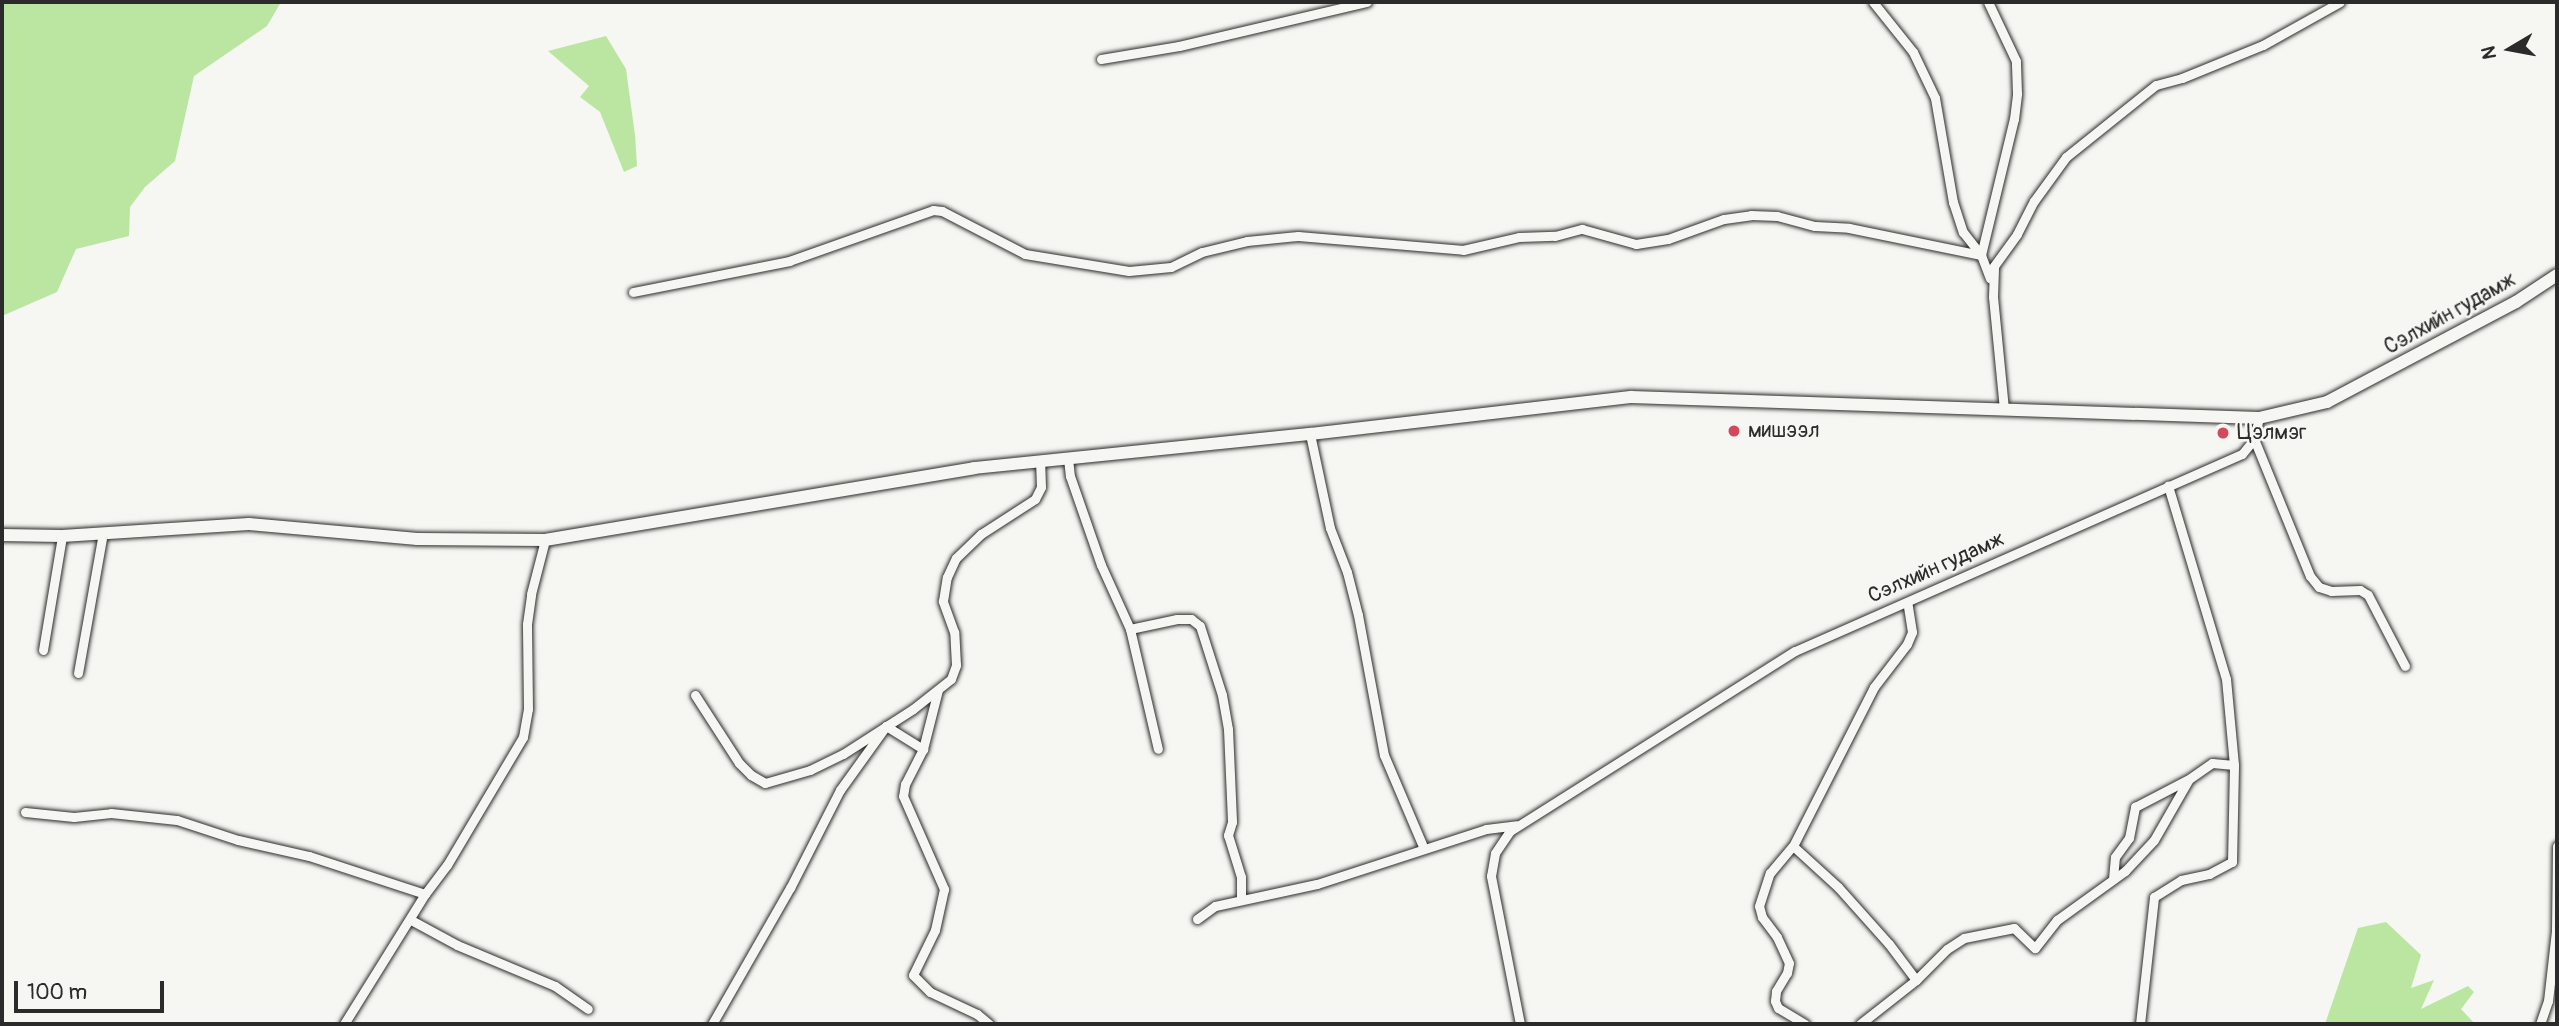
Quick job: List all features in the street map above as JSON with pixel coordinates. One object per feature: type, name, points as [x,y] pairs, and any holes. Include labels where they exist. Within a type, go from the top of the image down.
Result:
[{"type":"main road","name":"Сэлхийн гудамж","points":[[2,535],[61,536],[249,524],[417,539],[545,540],[974,468],[1310,434],[1631,397],[2259,418],[2328,402],[2557,277]]},
{"type":"street","points":[[1101,59],[1179,46],[1367,2]]},
{"type":"street","points":[[1873,2],[1913,52],[1935,98],[1953,202],[1964,232],[1989,270],[2004,409]]},
{"type":"street","points":[[1980,255],[2014,119],[2017,93],[2017,61],[1988,2]]},
{"type":"street","points":[[1993,297],[1994,265],[2017,234],[2034,201],[2066,157],[2156,85],[2263,45],[2340,2]]},
{"type":"street","points":[[634,292],[789,261],[933,210],[942,211],[1025,254],[1129,271],[1171,268],[1213,249],[1247,241],[1298,236],[1463,250],[1519,237],[1555,236],[1582,229],[1636,244],[1668,239],[1724,219],[1751,215],[1777,216],[1815,226],[1849,228],[1980,255]]},
{"type":"street","points":[[2259,418],[2255,439],[2310,576],[2319,587],[2331,591],[2360,590],[2368,595],[2405,666]]},
{"type":"street","points":[[1310,434],[1330,528],[1348,572],[1384,755],[1422,844]]},
{"type":"street","name":"Сэлхийн гудамж","points":[[1520,1024],[1491,876],[1495,853],[1510,831],[1795,651],[2242,454],[2255,439]]},
{"type":"street","points":[[1068,458],[1070,476],[1101,565],[1130,629],[1158,748]]},
{"type":"street","points":[[695,695],[739,763],[765,783],[810,770],[843,754],[886,726],[951,679],[958,652],[943,601],[947,577],[956,558],[981,534],[1035,499],[1041,487],[1040,462]]},
{"type":"street","points":[[2140,1024],[2154,897],[2181,880],[2208,874],[2232,862],[2234,765],[2226,679],[2168,485]]},
{"type":"street","points":[[78,673],[103,533]]},
{"type":"street","points":[[43,649],[61,536]]},
{"type":"street","points":[[344,1024],[425,894],[447,865],[523,737],[528,709],[527,624],[531,594],[545,540]]},
{"type":"street","points":[[1805,1024],[1778,1008],[1775,1001],[1776,990],[1787,973],[1789,963],[1777,937],[1762,917],[1759,906],[1770,873],[1793,846],[1874,687],[1912,632],[1907,602]]},
{"type":"street","points":[[1130,629],[1177,619],[1191,619],[1199,626],[1222,695],[1228,729],[1232,822],[1228,835],[1232,855],[1239,867],[1241,900]]},
{"type":"street","points":[[938,690],[923,749],[905,784],[903,796],[944,889],[935,930],[913,975],[930,992],[977,1014],[989,1024]]},
{"type":"street","points":[[886,726],[923,749]]},
{"type":"street","points":[[712,1024],[790,888],[840,790],[886,726]]},
{"type":"street","points":[[2113,879],[2115,857],[2129,838],[2136,807],[2189,779],[2212,763],[2234,765]]},
{"type":"street","points":[[1860,1024],[1916,981],[1947,949],[1964,938],[2014,928],[2035,948],[2057,920],[2113,879],[2154,840],[2189,779]]},
{"type":"street","points":[[25,812],[74,817],[111,813],[177,820],[238,840],[299,853],[425,894]]},
{"type":"street","points":[[1197,919],[1215,906],[1353,874],[1486,830],[1522,824]]},
{"type":"street","points":[[1793,846],[1838,887],[1881,934],[1916,981]]},
{"type":"street","points":[[2540,1024],[2548,1001],[2556,931],[2557,846]]},
{"type":"street","points":[[411,920],[457,944],[555,986],[589,1009]]},
{"type":"green space","points":[[2,2],[281,2],[267,26],[194,76],[175,161],[145,187],[130,207],[129,236],[76,249],[57,292],[2,316]]},
{"type":"green space","points":[[606,36],[626,69],[635,135],[637,166],[624,172],[600,112],[580,97],[589,86],[548,51]]},
{"type":"green space","points":[[2386,922],[2421,955],[2411,988],[2434,980],[2421,1009],[2468,986],[2474,992],[2461,1009],[2475,1024],[2325,1024],[2358,928]]},
{"type":"place","name":"мишээл","points":[[1734,431]]},
{"type":"place","name":"Цэлмэг","points":[[2223,433]]}]
